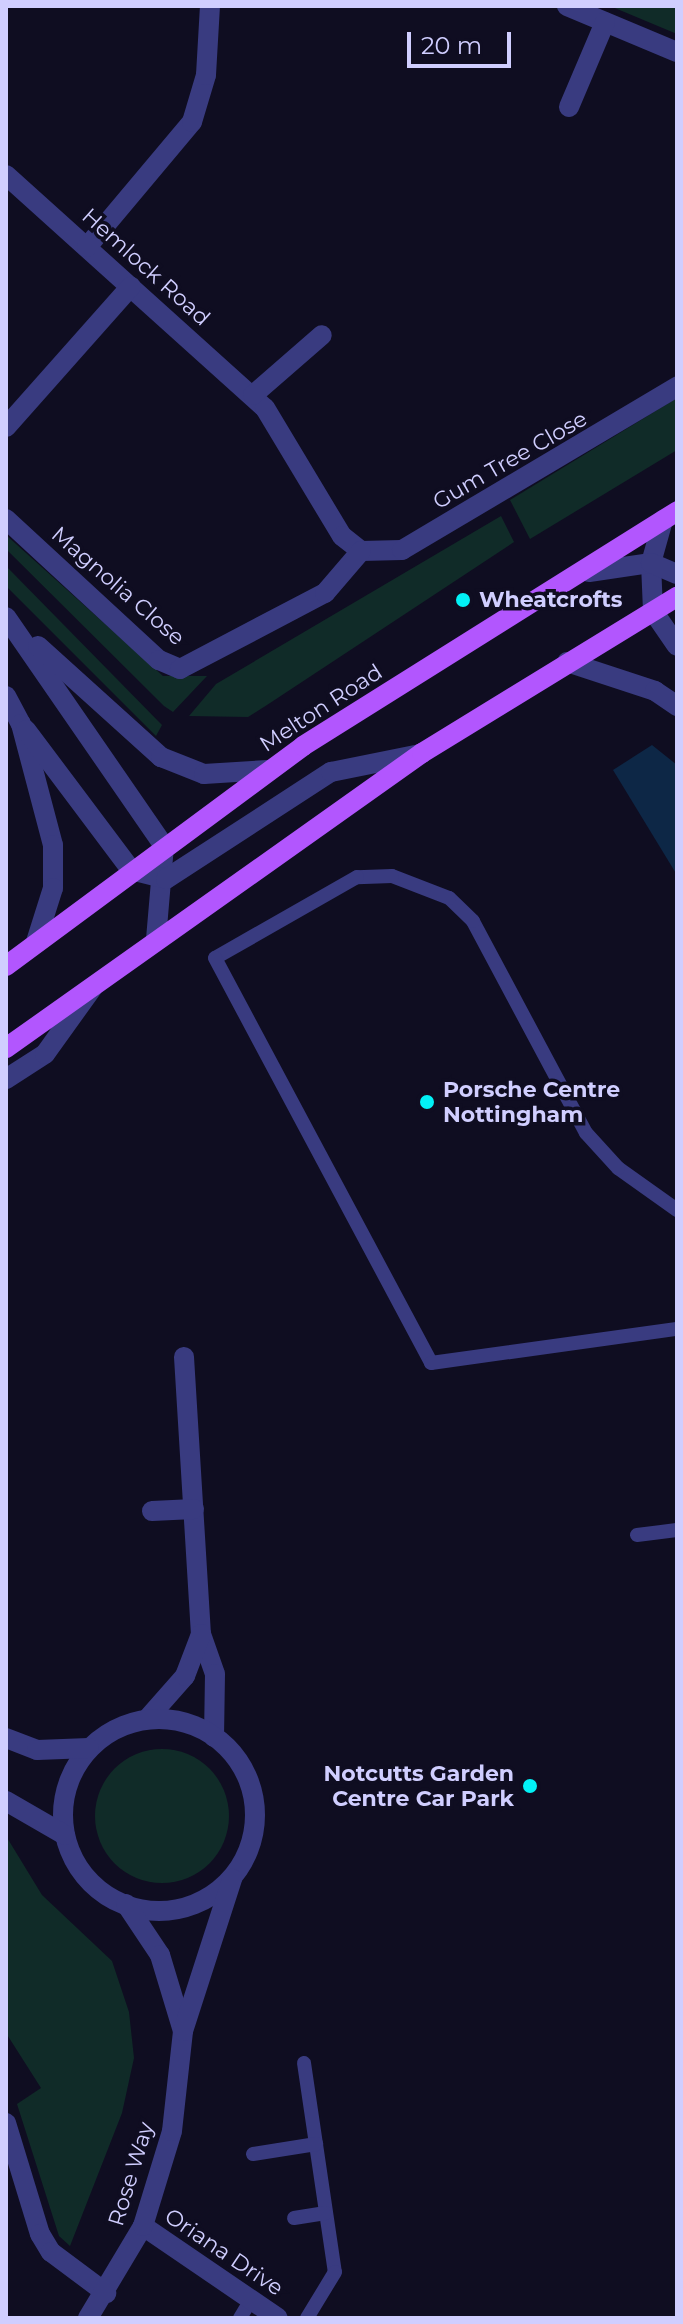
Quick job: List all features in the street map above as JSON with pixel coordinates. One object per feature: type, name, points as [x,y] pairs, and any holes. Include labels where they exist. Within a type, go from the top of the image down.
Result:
[{"type":"main road","name":"Melton Road","points":[[6,966],[268,770],[589,572],[670,515]]},
{"type":"main road","points":[[6,1048],[422,753],[677,597]]},
{"type":"street","points":[[87,247],[192,122],[206,75],[210,6]]},
{"type":"street","points":[[567,6],[677,52]]},
{"type":"street","points":[[569,107],[605,22]]},
{"type":"street","name":"Hemlock Road","points":[[6,175],[253,395],[342,536],[361,551]]},
{"type":"street","points":[[6,427],[131,286]]},
{"type":"street","points":[[253,395],[322,335]]},
{"type":"street","name":"Gum Tree Close","points":[[361,551],[402,550],[677,387]]},
{"type":"street","points":[[670,515],[651,563],[653,611],[677,646]]},
{"type":"street","name":"Magnolia Close","points":[[6,519],[159,660],[180,669],[325,593],[361,551]]},
{"type":"street","points":[[589,572],[651,563],[677,574]]},
{"type":"street","points":[[9,620],[161,757],[204,774],[268,770]]},
{"type":"street","points":[[9,620],[164,846],[166,879],[156,939]]},
{"type":"street","points":[[567,662],[655,691],[677,706]]},
{"type":"street","points":[[6,696],[21,724],[131,870],[166,879],[331,772],[422,753]]},
{"type":"street","points":[[21,724],[54,864],[36,942]]},
{"type":"street","points":[[6,1079],[45,1054],[96,984]]},
{"type":"street","points":[[184,1357],[201,1634],[215,1674],[214,1737]]},
{"type":"street","points":[[152,1511],[194,1509]]},
{"type":"street","points":[[148,1718],[214,1737],[248,1775],[256,1808],[253,1841],[232,1879],[205,1900],[174,1910],[126,1904],[85,1875],[65,1835],[63,1802],[89,1748],[116,1728],[148,1718],[185,1676],[201,1634]]},
{"type":"street","points":[[6,1738],[37,1750],[89,1748]]},
{"type":"street","points":[[6,1801],[65,1835]]},
{"type":"street","name":"Rose Way","points":[[88,2318],[106,2293],[143,2226],[172,2131],[183,2031],[232,1879]]},
{"type":"street","name":"Rose Way","points":[[126,1904],[160,1955],[183,2031]]},
{"type":"street","points":[[6,2123],[40,2234],[51,2252],[106,2293]]},
{"type":"street","name":"Oriana Drive","points":[[143,2226],[278,2318]]},
{"type":"lane","points":[[677,1210],[618,1168],[586,1133],[473,921],[449,898],[392,876],[357,877],[215,958],[431,1363],[677,1329]]},
{"type":"lane","points":[[637,1535],[677,1530]]},
{"type":"lane","points":[[304,2063],[335,2272],[307,2318]]},
{"type":"lane","points":[[253,2154],[316,2144]]},
{"type":"lane","points":[[294,2218],[326,2213]]},
{"type":"lane","points":[[240,2318],[251,2300]]},
{"type":"green space","points":[[610,6],[677,6],[677,34]]},
{"type":"green space","points":[[677,398],[677,450],[530,539],[510,500]]},
{"type":"green space","points":[[501,516],[514,542],[267,705],[248,717],[189,716],[216,684]]},
{"type":"green space","points":[[6,535],[163,676],[207,676],[173,712],[164,706],[6,549]]},
{"type":"green space","points":[[6,566],[162,725],[156,736],[6,586]]},
{"type":"green space","points":[[162,1749],[187,1755],[209,1769],[223,1791],[229,1816],[223,1841],[209,1863],[187,1877],[162,1883],[137,1877],[115,1863],[101,1841],[95,1816],[101,1791],[115,1769],[137,1755]]},
{"type":"green space","points":[[6,1836],[42,1895],[112,1961],[129,2012],[134,2058],[122,2113],[70,2246],[59,2236],[17,2104],[41,2088],[6,2033]]},
{"type":"water","points":[[652,745],[677,765],[677,875],[613,770]]},
{"type":"place","name":"Wheatcrofts","points":[[463,600]]},
{"type":"place","name":"Porsche Centre Nottingham","points":[[427,1102]]},
{"type":"place","name":"Notcutts Garden Centre Car Park","points":[[530,1786]]}]
